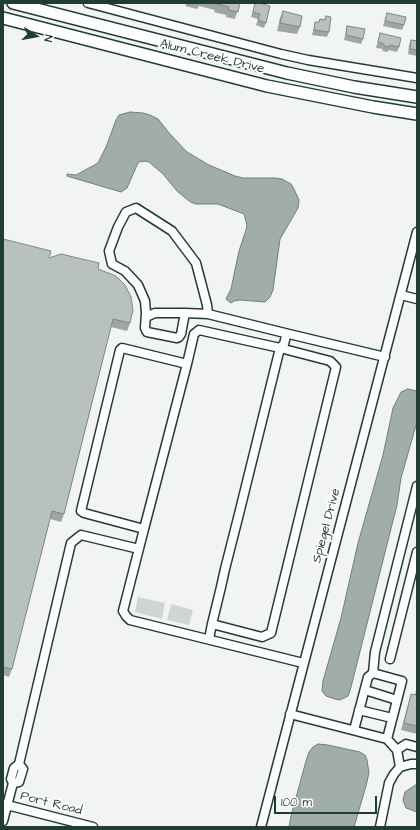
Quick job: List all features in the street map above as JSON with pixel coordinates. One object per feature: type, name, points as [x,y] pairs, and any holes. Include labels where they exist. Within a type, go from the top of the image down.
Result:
[{"type":"main road","name":"Alum Creek Drive","points":[[13,3],[287,73],[354,87],[417,97]]},
{"type":"main road","name":"Alum Creek Drive","points":[[3,18],[267,86],[417,114]]},
{"type":"street","name":"Alum Creek Drive","points":[[88,3],[281,54],[308,60],[417,78]]},
{"type":"street","points":[[185,313],[181,334],[179,337],[177,338],[147,332],[145,328],[145,301],[138,285],[125,271],[112,264],[109,251],[118,227],[126,212],[136,208],[172,231],[196,262],[208,314]]},
{"type":"street","name":"Spiegel Drive","points":[[261,827],[417,232]]},
{"type":"street","points":[[401,295],[417,299]]},
{"type":"street","points":[[146,317],[155,313],[208,314],[385,357]]},
{"type":"street","points":[[212,624],[262,637],[271,633],[336,368],[330,361],[200,330],[194,334],[123,611],[130,620],[303,663]]},
{"type":"street","points":[[208,639],[280,348],[284,344],[286,336],[290,334]]},
{"type":"street","points":[[144,529],[81,511],[120,350],[122,348],[187,364]]},
{"type":"street","points":[[354,730],[365,690],[374,666],[373,661],[417,486]]},
{"type":"street","points":[[3,821],[5,805],[13,783],[19,782],[23,769],[19,764],[71,542],[81,535],[139,549]]},
{"type":"street","points":[[390,659],[417,552]]},
{"type":"street","points":[[370,675],[402,681],[387,739]]},
{"type":"street","points":[[365,690],[397,700]]},
{"type":"street","points":[[360,710],[392,718]]},
{"type":"street","points":[[290,714],[387,739],[397,750],[400,767]]},
{"type":"street","points":[[397,750],[406,744],[417,746]]},
{"type":"street","points":[[380,827],[389,783],[400,767],[417,764]]},
{"type":"street","name":"Port Road","points":[[5,805],[80,826],[93,827]]},
{"type":"shaded area","points":[[130,112],[143,113],[158,119],[187,152],[209,165],[243,178],[275,178],[282,179],[291,184],[299,200],[298,208],[280,239],[273,290],[270,297],[265,302],[240,300],[231,303],[226,299],[231,289],[239,251],[246,230],[247,225],[244,214],[218,204],[195,204],[189,201],[177,191],[163,174],[149,162],[145,161],[139,162],[127,188],[121,192],[67,176],[67,174],[76,175],[98,163],[119,115]]},
{"type":"shaded area","points":[[408,389],[417,391],[417,422],[401,478],[397,505],[351,687],[348,696],[340,700],[335,699],[326,696],[322,691],[323,681],[341,618],[358,543],[383,455],[393,408],[401,392]]},
{"type":"shaded area","points":[[138,597],[165,603],[162,619],[135,612]]},
{"type":"shaded area","points":[[171,604],[193,610],[189,625],[167,620]]},
{"type":"shaded area","points":[[318,744],[360,752],[365,755],[369,773],[354,827],[289,827],[309,752]]},
{"type":"shaded area","points":[[417,784],[417,812],[406,808],[403,800],[405,792]]},
{"type":"building","points":[[217,3],[240,3],[238,12],[228,10],[229,7]]},
{"type":"building","points":[[255,3],[270,6],[266,23],[258,20],[260,14],[253,12]]},
{"type":"building","points":[[283,11],[302,16],[300,27],[280,23]]},
{"type":"building","points":[[387,13],[406,17],[404,25],[385,21]]},
{"type":"building","points":[[326,16],[331,17],[329,32],[314,30],[315,22],[319,22],[320,19],[325,20]]},
{"type":"building","points":[[347,26],[365,29],[363,39],[346,35]]},
{"type":"building","points":[[380,33],[401,38],[399,47],[390,45],[389,47],[384,46],[384,44],[378,42]]},
{"type":"building","points":[[411,40],[417,41],[417,50],[410,49]]},
{"type":"building","points":[[3,239],[51,251],[49,258],[61,254],[99,263],[98,269],[116,276],[125,285],[131,297],[133,310],[130,323],[113,319],[64,514],[52,511],[12,669],[3,667]]},
{"type":"building","points":[[417,689],[417,726],[404,723],[411,694],[416,695]]}]
